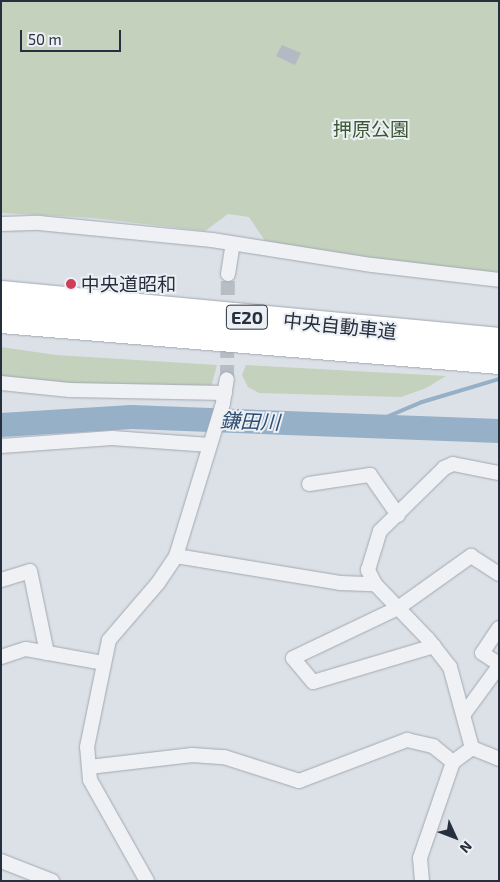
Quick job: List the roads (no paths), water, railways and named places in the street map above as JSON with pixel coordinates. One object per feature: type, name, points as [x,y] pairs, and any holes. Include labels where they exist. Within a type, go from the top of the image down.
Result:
[{"type":"highway","name":"中央自動車道","points":[[1,294],[491,350]]},
{"type":"highway","name":"中央自動車道","points":[[1,320],[491,350]]},
{"type":"street","points":[[1,224],[40,223],[233,244],[499,280]]},
{"type":"street","points":[[228,274],[233,244]]},
{"type":"street","points":[[1,383],[70,390],[225,392],[176,556],[158,583],[109,640],[87,747],[90,780],[147,881]]},
{"type":"street","points":[[1,446],[112,438],[211,442]]},
{"type":"street","points":[[472,748],[450,668],[434,646],[375,584],[368,570],[380,531],[444,468],[453,464],[499,473]]},
{"type":"street","points":[[309,484],[370,475],[398,514]]},
{"type":"street","points":[[176,556],[340,584],[375,584]]},
{"type":"street","points":[[434,646],[313,682],[293,658],[398,608],[471,556],[499,574]]},
{"type":"street","points":[[1,580],[30,571],[46,653]]},
{"type":"street","points":[[464,714],[499,665],[482,653],[499,628]]},
{"type":"street","points":[[1,657],[26,649],[103,663]]},
{"type":"street","points":[[89,767],[192,755],[224,757],[299,781],[407,740],[433,746],[453,762]]},
{"type":"street","points":[[472,748],[499,759]]},
{"type":"street","points":[[422,881],[420,858],[453,762],[472,748]]},
{"type":"street","points":[[1,861],[52,881]]},
{"type":"waterway","points":[[370,424],[422,402],[499,379]]},
{"type":"waterway","name":"鎌田川","points":[[1,425],[132,417],[499,431]]},
{"type":"tunnel","points":[[227,379],[228,274]]},
{"type":"place","name":"中央道昭和","points":[[71,284]]},
{"type":"park label","name":"押原公園","points":[[371,129]]}]
